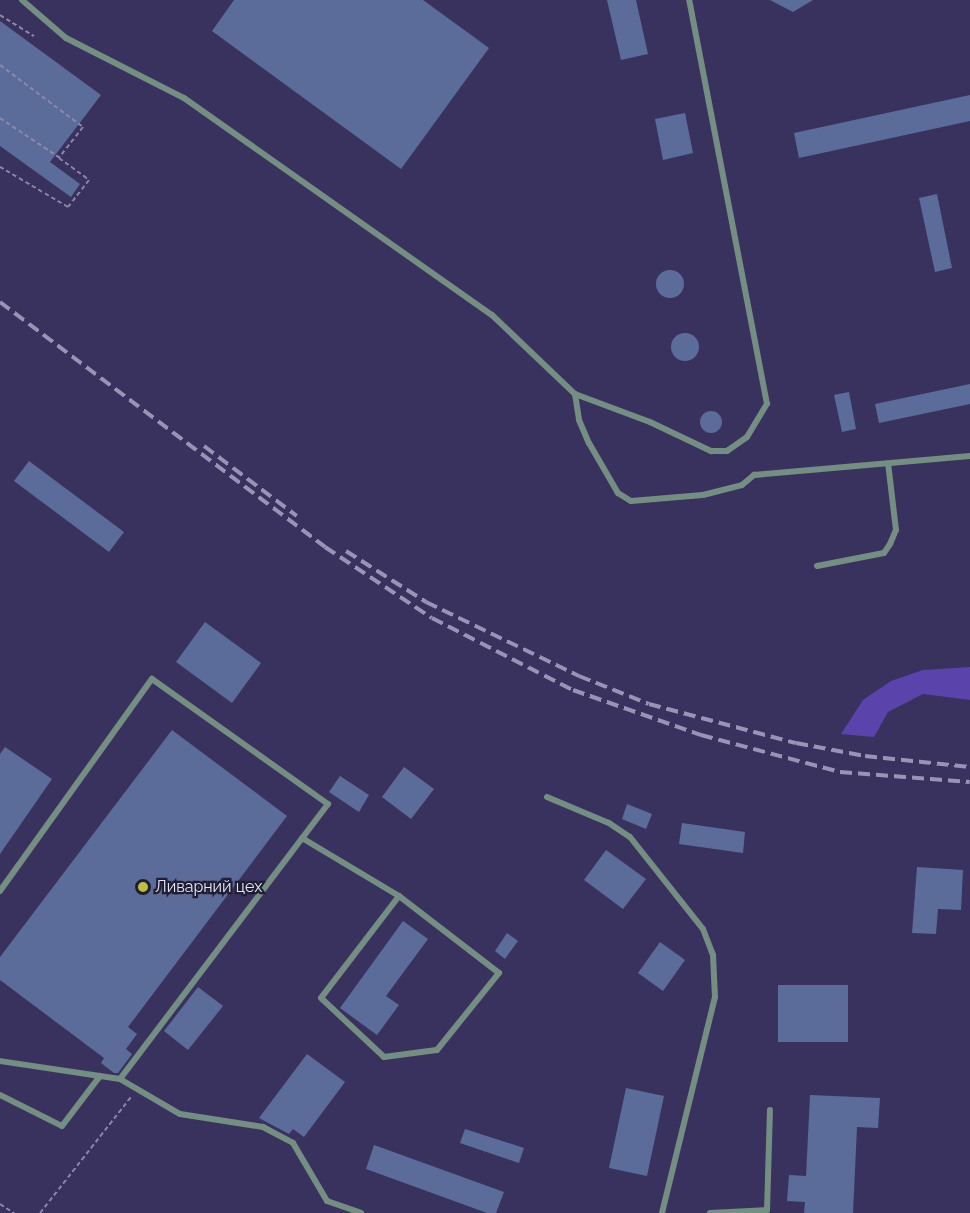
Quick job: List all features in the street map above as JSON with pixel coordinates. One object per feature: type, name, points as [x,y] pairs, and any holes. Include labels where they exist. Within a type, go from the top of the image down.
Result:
[{"type":"lane","points":[[22,0],[66,38],[184,98],[492,315],[575,394],[650,422],[711,451],[727,452],[747,437],[767,404],[689,0]]},
{"type":"lane","points":[[575,394],[579,420],[589,443],[618,493],[631,501],[703,495],[742,485],[754,475],[970,456]]},
{"type":"lane","points":[[817,566],[884,553],[896,530],[888,463]]},
{"type":"lane","points":[[0,891],[152,679],[328,804],[120,1079]]},
{"type":"lane","points":[[547,797],[609,823],[630,837],[703,929],[713,955],[715,997],[662,1213]]},
{"type":"lane","points":[[302,838],[399,896],[499,973],[437,1050],[384,1057],[321,999],[399,896]]},
{"type":"lane","points":[[0,1061],[120,1079],[180,1114],[263,1127],[293,1143],[327,1202],[361,1213]]},
{"type":"lane","points":[[0,1095],[62,1126],[100,1076]]},
{"type":"lane","points":[[710,1213],[710,1210],[767,1210],[770,1110]]},
{"type":"path","points":[[0,15],[34,36]]},
{"type":"path","points":[[0,65],[83,127],[60,158]]},
{"type":"path","points":[[0,118],[89,180],[68,207],[0,167]]},
{"type":"path","points":[[40,1213],[137,1089]]},
{"type":"path","points":[[0,1204],[14,1213]]},
{"type":"shaded area","points":[[970,667],[970,700],[923,694],[888,712],[874,737],[841,734],[863,700],[891,681],[923,670]]},
{"type":"building","points":[[234,0],[423,0],[489,48],[401,169],[212,31]]},
{"type":"building","points":[[607,0],[636,0],[648,54],[621,60]]},
{"type":"building","points":[[770,0],[813,0],[793,12]]},
{"type":"building","points":[[0,21],[101,95],[50,162],[80,184],[71,197],[0,146]]},
{"type":"building","points":[[970,95],[970,121],[799,158],[794,133]]},
{"type":"building","points":[[685,113],[693,153],[663,160],[655,119]]},
{"type":"building","points":[[937,194],[952,268],[935,272],[919,198]]},
{"type":"building","points":[[670,270],[680,274],[684,284],[680,294],[670,298],[660,294],[656,284],[660,274]]},
{"type":"building","points":[[685,333],[695,337],[699,347],[695,357],[685,361],[675,357],[671,347],[675,337]]},
{"type":"building","points":[[970,384],[970,404],[879,423],[875,404]]},
{"type":"building","points":[[849,392],[856,429],[842,432],[834,395]]},
{"type":"building","points":[[711,411],[719,414],[722,422],[719,430],[711,433],[703,430],[700,422],[703,414]]},
{"type":"building","points":[[29,461],[124,532],[109,552],[14,481]]},
{"type":"building","points":[[205,622],[261,663],[232,703],[176,662]]},
{"type":"building","name":"Ливарний цех","points":[[172,730],[287,816],[128,1027],[137,1034],[126,1049],[132,1054],[118,1073],[114,1073],[101,1063],[104,1058],[0,980],[0,957]]},
{"type":"building","points":[[5,747],[52,779],[0,854],[0,754]]},
{"type":"building","points":[[404,767],[434,789],[411,819],[382,797]]},
{"type":"building","points":[[340,776],[369,795],[359,812],[329,792]]},
{"type":"building","points":[[627,804],[652,814],[646,829],[622,819]]},
{"type":"building","points":[[682,823],[745,832],[743,853],[679,844]]},
{"type":"building","points":[[606,850],[646,879],[623,909],[584,880]]},
{"type":"building","points":[[917,867],[963,870],[961,910],[938,909],[936,934],[912,933]]},
{"type":"building","points":[[403,921],[428,939],[386,996],[399,1005],[377,1035],[340,1008]]},
{"type":"building","points":[[507,933],[518,941],[505,959],[495,951]]},
{"type":"building","points":[[660,942],[685,960],[663,991],[638,973]]},
{"type":"building","points":[[778,985],[848,985],[848,1042],[778,1042]]},
{"type":"building","points":[[198,987],[223,1006],[188,1050],[164,1031]]},
{"type":"building","points":[[307,1054],[345,1082],[304,1137],[293,1129],[289,1134],[259,1118]]},
{"type":"building","points":[[626,1088],[664,1096],[647,1176],[609,1168]]},
{"type":"building","points":[[810,1095],[880,1098],[878,1128],[857,1127],[853,1213],[804,1213],[805,1202],[787,1201],[789,1175],[806,1176]]},
{"type":"building","points":[[465,1129],[524,1148],[519,1163],[460,1143]]},
{"type":"building","points":[[374,1145],[504,1192],[496,1213],[487,1213],[366,1169]]},
{"type":"railway","points":[[0,302],[325,547],[432,618],[573,690],[701,735],[840,772],[970,782]]},
{"type":"railway","points":[[204,446],[297,516]]},
{"type":"railway","points":[[346,551],[426,602],[579,676],[649,704],[796,743],[865,756],[970,767]]},
{"type":"place","name":"Ливарний цех","points":[[143,887]]}]
